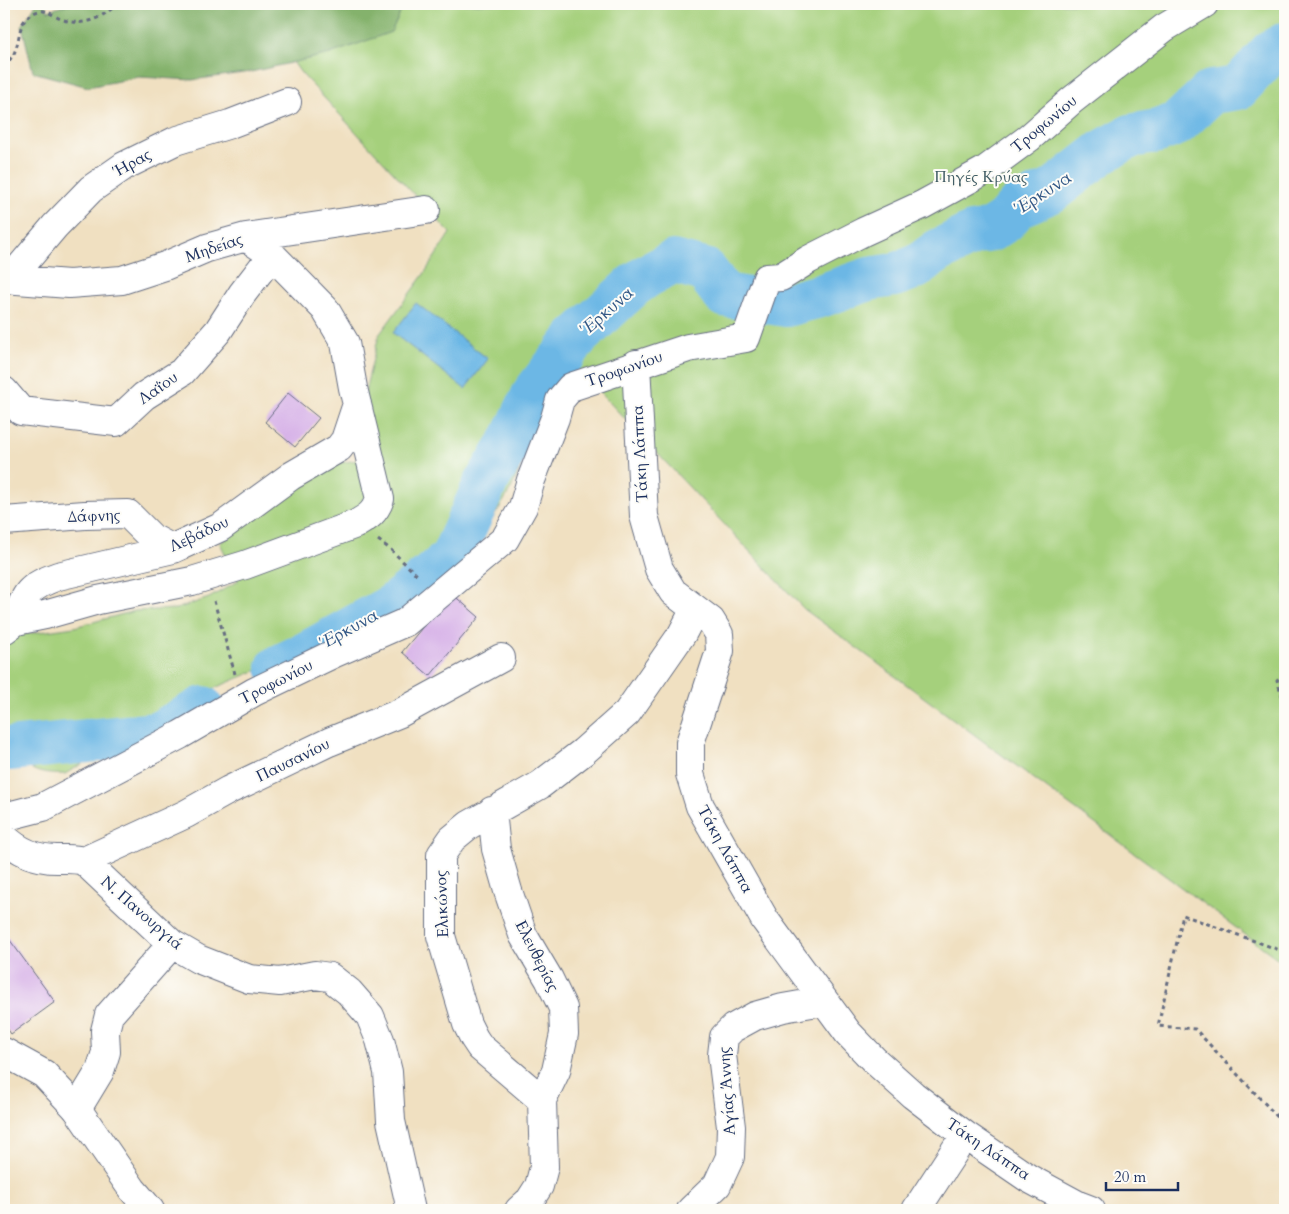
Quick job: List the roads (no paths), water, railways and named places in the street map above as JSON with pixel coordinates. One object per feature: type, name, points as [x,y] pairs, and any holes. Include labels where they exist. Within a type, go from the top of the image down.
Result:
[{"type":"street","name":"Τροφωνίου","points":[[4,816],[43,806],[180,735],[254,692],[335,653],[406,622],[505,539],[523,507],[560,400],[571,387],[688,348],[746,338],[767,278],[781,277],[862,232],[922,205],[984,172],[1029,138],[1071,101],[1164,28],[1204,4]]},
{"type":"street","name":"Ήρας","points":[[7,278],[91,189],[124,166],[174,140],[230,124],[288,102]]},
{"type":"street","name":"Μηδείας","points":[[7,278],[69,284],[122,280],[165,266],[207,248],[246,236],[426,210]]},
{"type":"street","name":"Λεβάδου","points":[[10,625],[98,600],[192,581],[356,524],[376,510],[380,499],[345,343],[325,309],[272,255],[246,236]]},
{"type":"street","name":"Λαΐου","points":[[4,391],[21,411],[116,422],[144,396],[182,372],[218,331],[242,294],[272,255]]},
{"type":"street","name":"Τάκη Λάππα","points":[[636,364],[644,516],[659,569],[673,592],[711,621],[719,634],[720,651],[690,743],[690,774],[700,806],[765,920],[848,1033],[874,1060],[913,1095],[965,1135],[1028,1178],[1091,1210]]},
{"type":"street","name":"Λεβάδου","points":[[10,625],[24,596],[43,581],[172,549],[221,527],[291,476],[339,448],[345,440],[358,404]]},
{"type":"street","name":"Δάφνης","points":[[4,521],[128,514],[152,538],[172,549]]},
{"type":"street","name":"Ελικώνος","points":[[542,1100],[480,1047],[467,1024],[441,936],[441,855],[452,839],[469,825],[540,785],[583,752],[627,713],[682,634],[695,609]]},
{"type":"street","name":"Παυσανίου","points":[[84,861],[186,814],[229,790],[329,742],[400,713],[501,658]]},
{"type":"street","name":"Ελευθερίας","points":[[492,811],[496,849],[523,935],[549,979],[563,1008],[564,1034],[556,1071],[542,1100]]},
{"type":"street","points":[[4,837],[12,846],[34,858],[74,858],[84,861]]},
{"type":"street","name":"Ν. Πανουργιά","points":[[84,861],[172,944],[198,959],[249,979],[280,982],[315,975],[330,977],[354,998],[370,1016],[380,1040],[388,1072],[391,1121],[411,1210]]},
{"type":"street","points":[[78,1109],[100,1071],[106,1052],[105,1031],[109,1015],[172,944]]},
{"type":"street","name":"Αγίας Άννης","points":[[691,1210],[717,1185],[730,1157],[731,1127],[722,1055],[724,1037],[732,1028],[755,1016],[783,1008],[824,1001]]},
{"type":"street","points":[[4,1052],[44,1074],[78,1109],[132,1189],[150,1210]]},
{"type":"street","points":[[519,1210],[530,1200],[539,1186],[544,1167],[542,1100]]},
{"type":"street","points":[[916,1210],[965,1135]]},
{"type":"water","points":[[416,303],[488,359],[465,389],[393,333]]},
{"type":"waterway","name":"Έρκυνα","points":[[278,667],[392,606],[451,559],[486,482],[513,438],[534,393],[578,336],[634,285],[647,276],[673,262],[705,270],[724,295],[786,305],[820,296],[869,279],[894,275],[916,267],[938,251],[972,234],[991,230],[1005,221],[1018,206],[1052,191],[1102,152],[1131,136],[1158,131],[1177,124],[1211,92],[1238,88],[1272,51],[1285,44]]},
{"type":"waterway","name":"Έρκυνα","points":[[9,749],[157,734],[203,708]]},
{"type":"park label","name":"Πηγές Κρύας","points":[[981,177]]}]
